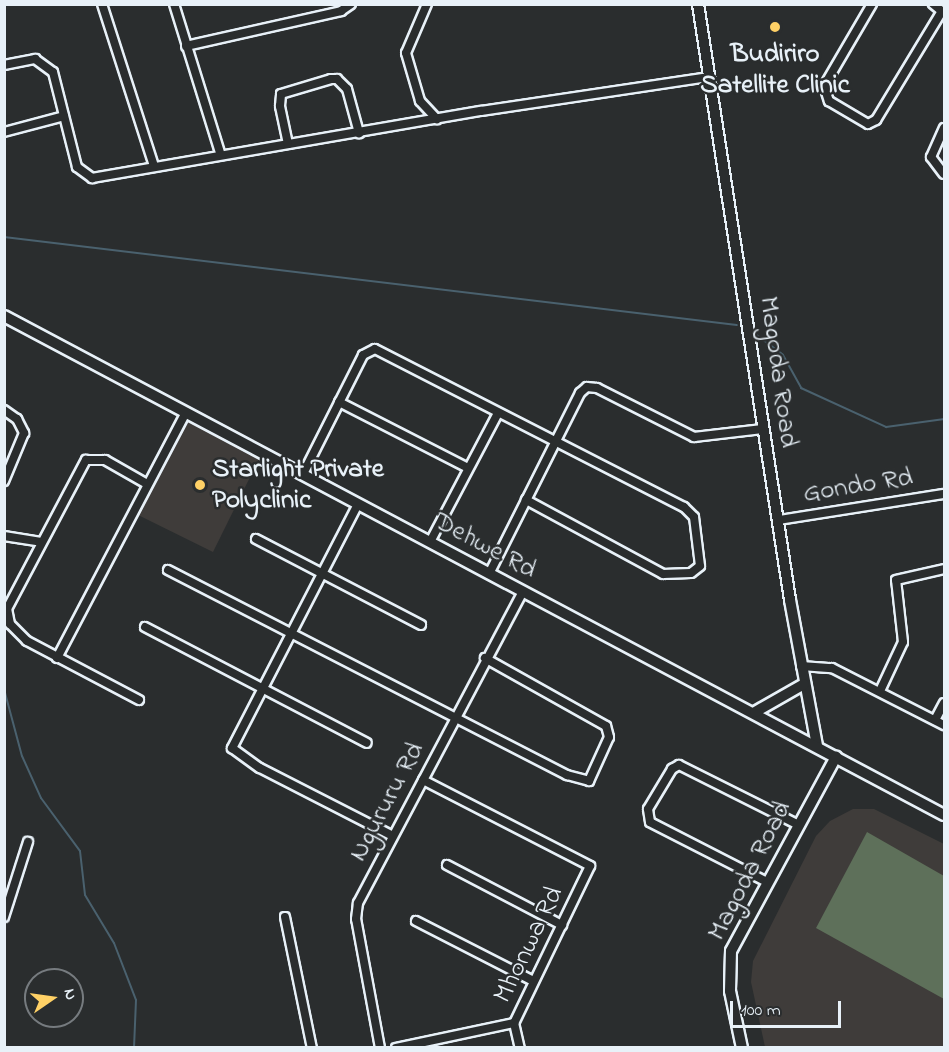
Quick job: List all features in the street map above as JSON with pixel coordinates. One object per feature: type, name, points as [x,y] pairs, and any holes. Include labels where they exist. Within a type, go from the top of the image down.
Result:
[{"type":"street","points":[[102,4],[154,166]]},
{"type":"street","points":[[174,4],[220,153]]},
{"type":"street","points":[[186,46],[341,11],[351,4]]},
{"type":"street","points":[[427,4],[406,53],[420,101],[437,118]]},
{"type":"street","name":"Magoda Road","points":[[698,4],[801,666],[817,746]]},
{"type":"street","points":[[873,4],[824,87],[829,100],[868,124],[876,120],[944,12],[933,4]]},
{"type":"street","points":[[4,64],[36,59],[48,66],[58,84],[77,167],[88,176],[99,178],[220,153],[359,133],[437,118],[709,76]]},
{"type":"street","points":[[288,144],[280,106],[281,94],[331,79],[337,79],[347,89],[359,133]]},
{"type":"street","points":[[4,132],[64,116]]},
{"type":"street","points":[[945,128],[931,157],[945,174]]},
{"type":"street","name":"Dehwe Rd","points":[[4,316],[137,383],[185,414],[303,474],[945,815]]},
{"type":"street","points":[[303,474],[363,355],[375,349],[688,511],[697,529],[700,566],[684,574],[663,574],[526,500]]},
{"type":"street","points":[[489,574],[580,393],[591,387],[694,436],[763,429]]},
{"type":"street","points":[[339,402],[468,468]]},
{"type":"street","points":[[4,410],[17,419],[24,433],[6,475]]},
{"type":"street","points":[[430,543],[498,413]]},
{"type":"street","points":[[57,658],[185,414]]},
{"type":"street","points":[[139,700],[57,658],[16,633],[6,616],[9,601],[86,460],[105,460],[147,484]]},
{"type":"street","name":"Gondo Rd","points":[[779,520],[945,494]]},
{"type":"street","points":[[358,504],[234,740],[234,752],[393,836]]},
{"type":"street","points":[[4,536],[40,542]]},
{"type":"street","points":[[256,539],[421,625]]},
{"type":"street","points":[[880,692],[903,642],[896,580],[945,569]]},
{"type":"street","points":[[168,570],[292,631],[567,775],[589,781],[609,737],[606,726],[485,658]]},
{"type":"street","name":"Ngururu Rd","points":[[380,1047],[356,910],[485,658],[523,592]]},
{"type":"street","points":[[145,627],[367,743]]},
{"type":"street","points":[[801,666],[832,668],[945,725]]},
{"type":"street","points":[[754,712],[804,684]]},
{"type":"street","points":[[935,720],[945,704]]},
{"type":"street","name":"Magoda Road","points":[[741,1047],[730,991],[731,951],[797,824],[836,757]]},
{"type":"street","points":[[767,882],[650,822],[648,809],[672,769],[679,765],[797,824]]},
{"type":"street","name":"Mhonwa Rd","points":[[423,780],[588,863],[590,870],[514,1023],[520,1047]]},
{"type":"street","points":[[4,917],[28,842]]},
{"type":"street","points":[[447,865],[562,925]]},
{"type":"street","points":[[285,917],[312,1047]]},
{"type":"street","points":[[416,921],[533,981]]},
{"type":"street","points":[[396,1047],[514,1023]]},
{"type":"shaded area","name":"Starlight Private Polyclinic","points":[[190,419],[261,455],[213,552],[136,514]]},
{"type":"shaded area","points":[[853,809],[874,809],[944,844],[944,1047],[765,1047],[751,982],[753,961],[816,836],[830,821]]},
{"type":"green space","points":[[867,832],[944,876],[944,999],[816,928]]},
{"type":"waterway","points":[[4,237],[737,325]]},
{"type":"waterway","points":[[754,333],[783,355],[801,388],[886,427],[944,419]]},
{"type":"waterway","points":[[4,689],[22,756],[41,798],[80,851],[85,895],[114,943],[136,1000],[134,1048]]},
{"type":"place","name":"Budiriro Satellite Clinic","points":[[775,27]]},
{"type":"place","name":"Starlight Private Polyclinic","points":[[200,485]]}]
